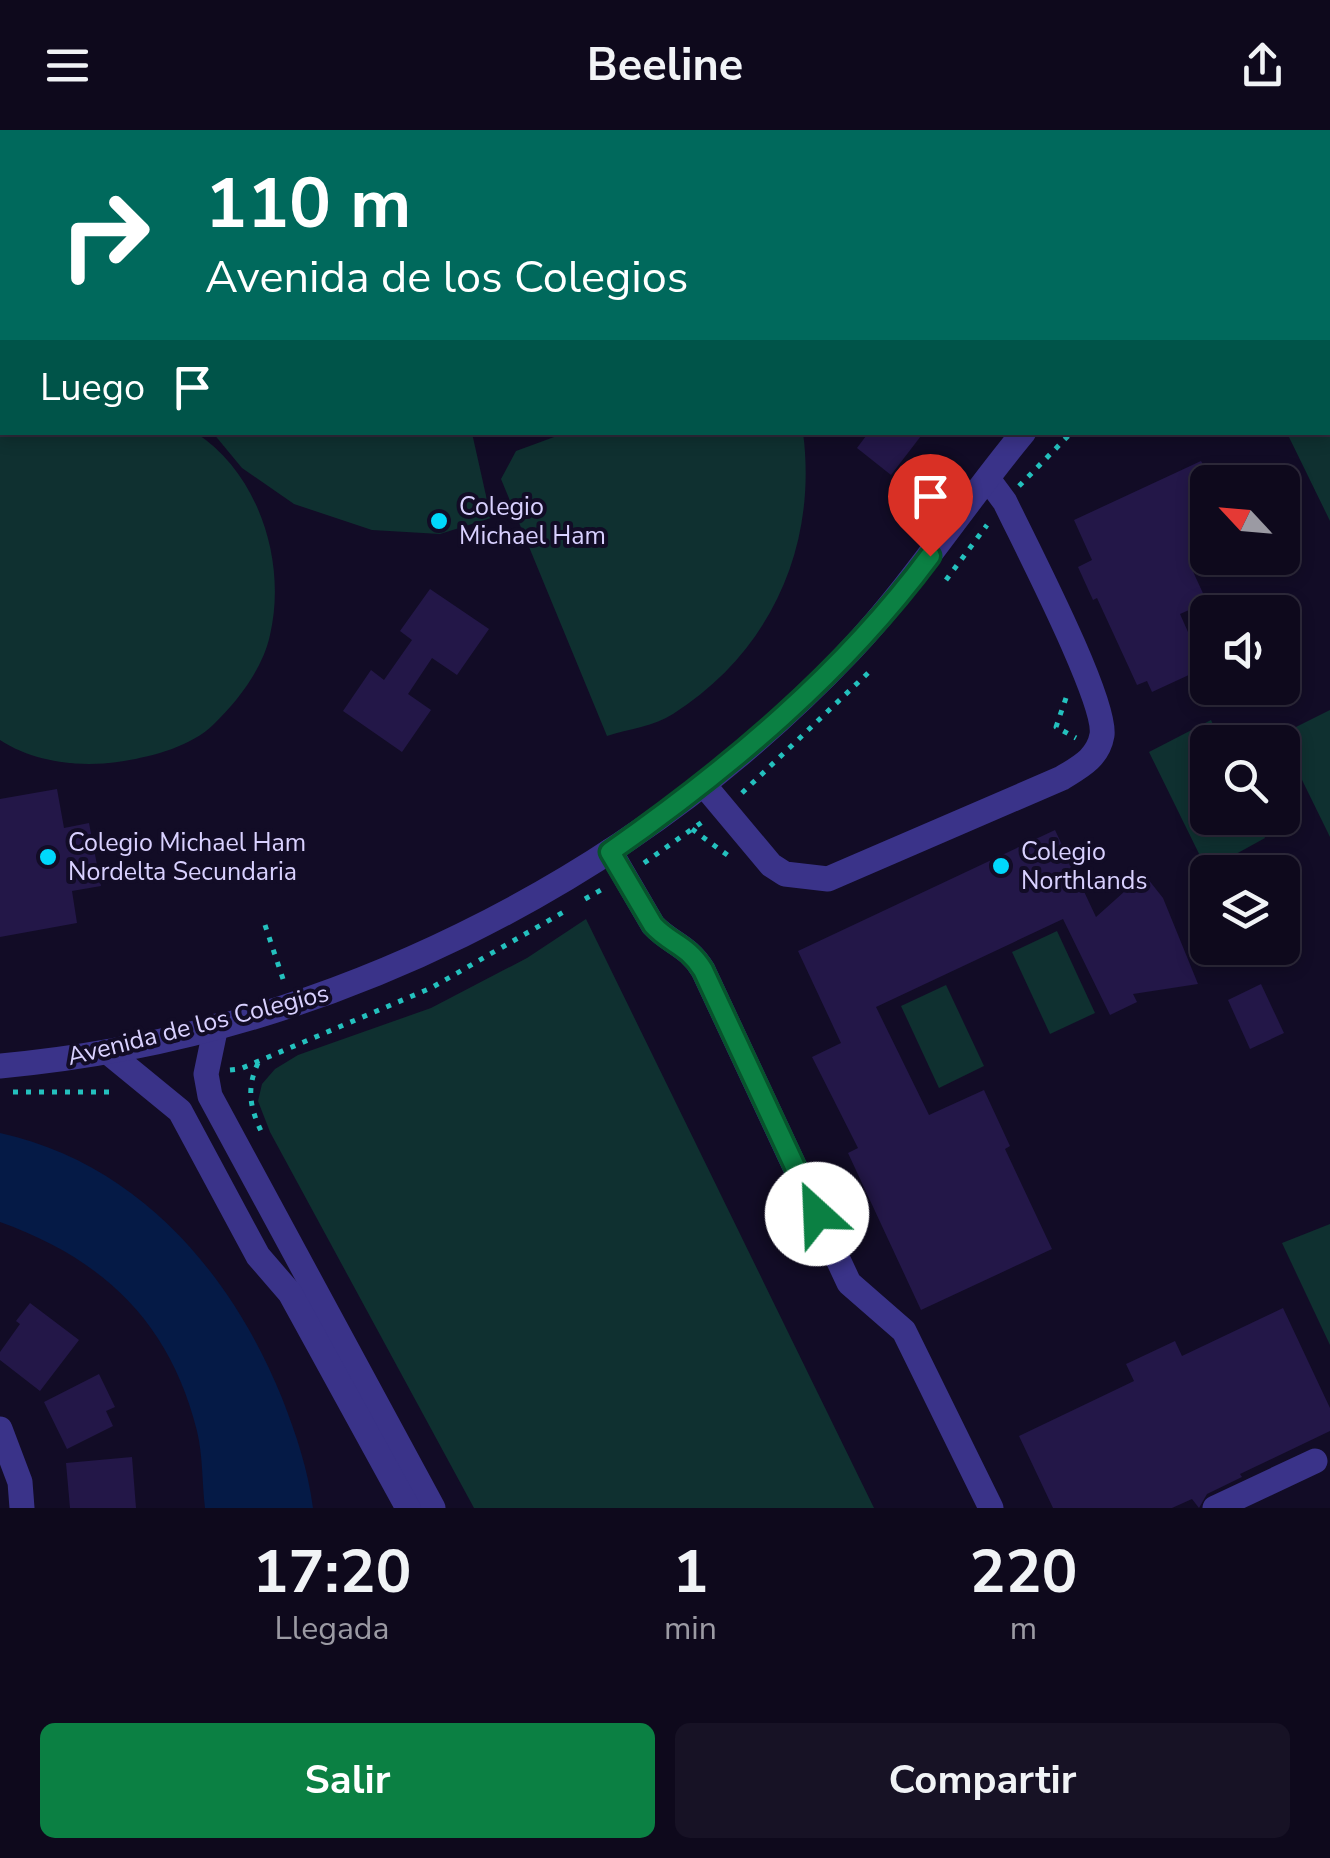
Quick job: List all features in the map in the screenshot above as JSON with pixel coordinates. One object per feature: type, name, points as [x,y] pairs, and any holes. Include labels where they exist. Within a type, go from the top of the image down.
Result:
[{"type":"street","name":"Avenida de los Colegios","points":[[0,1066],[108,1052],[216,1026],[340,989],[533,899],[610,852],[704,785],[849,652],[911,582],[1022,435]]},
{"type":"street","points":[[704,785],[771,865],[785,874],[828,880],[1045,786],[1089,761],[1102,738],[1096,698],[1005,502],[988,478]]},
{"type":"street","points":[[610,852],[653,925],[662,935],[680,942],[703,970],[850,1284],[904,1332],[991,1508]]},
{"type":"street","points":[[216,1026],[206,1074],[210,1096],[433,1508]]},
{"type":"street","points":[[108,1052],[165,1096],[188,1122],[258,1256],[290,1293],[408,1508]]},
{"type":"street","points":[[0,1430],[20,1482],[22,1508]]},
{"type":"street","points":[[1215,1508],[1315,1461]]},
{"type":"path","points":[[1024,480],[1032,498]]},
{"type":"path","points":[[692,829],[740,865]]},
{"type":"green space","points":[[0,435],[199,435],[237,472],[252,496],[271,550],[274,607],[270,635],[256,672],[205,732],[148,756],[76,763],[44,759],[0,740]]},
{"type":"green space","points":[[215,435],[472,435],[491,518],[440,534],[372,530],[294,504],[242,468]]},
{"type":"green space","points":[[560,435],[803,435],[803,516],[780,593],[761,628],[736,660],[707,689],[673,714],[607,736],[501,479],[516,451]]},
{"type":"green space","points":[[1288,435],[1330,435],[1330,521]]},
{"type":"green space","points":[[1330,710],[1330,837],[1300,776],[1300,725]]},
{"type":"green space","points":[[1190,731],[1190,835],[1265,838],[1234,855],[1200,855],[1149,752]]},
{"type":"green space","points":[[586,919],[874,1508],[474,1508],[270,1132],[258,1101],[262,1084],[275,1069],[298,1055],[431,1008],[527,958]]},
{"type":"green space","points":[[1057,931],[1095,1013],[1050,1034],[1012,952]]},
{"type":"green space","points":[[946,985],[984,1066],[939,1088],[901,1006]]},
{"type":"green space","points":[[1330,1224],[1330,1345],[1282,1243]]},
{"type":"water","points":[[0,1133],[49,1148],[95,1169],[136,1197],[206,1267],[236,1308],[282,1398],[301,1452],[313,1508],[205,1508],[197,1431],[185,1392],[150,1327],[127,1300],[70,1255],[0,1222]]},
{"type":"building","points":[[867,435],[922,435],[891,475],[857,448]]},
{"type":"building","points":[[1190,466],[1190,575],[1195,575],[1204,595],[1190,595],[1190,610],[1180,614],[1190,636],[1190,674],[1152,692],[1147,681],[1137,685],[1097,598],[1093,600],[1078,567],[1092,560],[1074,520]]},
{"type":"building","points":[[430,589],[489,629],[457,675],[432,658],[408,694],[431,710],[402,752],[343,711],[371,670],[384,680],[412,640],[400,631]]},
{"type":"building","name":"Colegio Michael Ham Nordelta Secundaria","points":[[57,789],[64,828],[89,823],[101,886],[72,891],[77,923],[0,937],[0,799]]},
{"type":"building","points":[[1055,830],[1096,917],[1144,874],[1163,898],[1198,984],[1133,994],[1137,1002],[1110,1015],[1063,919],[876,1007],[929,1115],[984,1090],[1010,1146],[1005,1149],[1052,1249],[921,1310],[848,1153],[858,1148],[812,1057],[841,1043],[798,951]]},
{"type":"building","points":[[1261,984],[1284,1033],[1250,1049],[1228,1000]]},
{"type":"building","points":[[30,1303],[79,1340],[40,1391],[0,1360],[0,1352],[20,1324],[16,1321]]},
{"type":"building","points":[[1283,1308],[1330,1408],[1330,1431],[1240,1474],[1242,1477],[1207,1494],[1199,1508],[1192,1499],[1172,1508],[1053,1508],[1019,1436],[1134,1381],[1126,1364],[1175,1341],[1182,1356]]},
{"type":"building","points":[[99,1374],[115,1407],[106,1411],[113,1426],[67,1449],[44,1402]]},
{"type":"building","points":[[132,1457],[136,1508],[70,1508],[66,1463]]},
{"type":"place","name":"Colegio Michael Ham","points":[[439,521]]},
{"type":"place","name":"Colegio Michael Ham Nordelta Secundaria","points":[[48,857]]},
{"type":"place","name":"Colegio Northlands","points":[[1001,866]]},
{"type":"route","points":[[817,1214],[703,970],[680,942],[662,935],[653,925],[610,852],[718,774],[783,715],[849,652],[930,556]]}]
